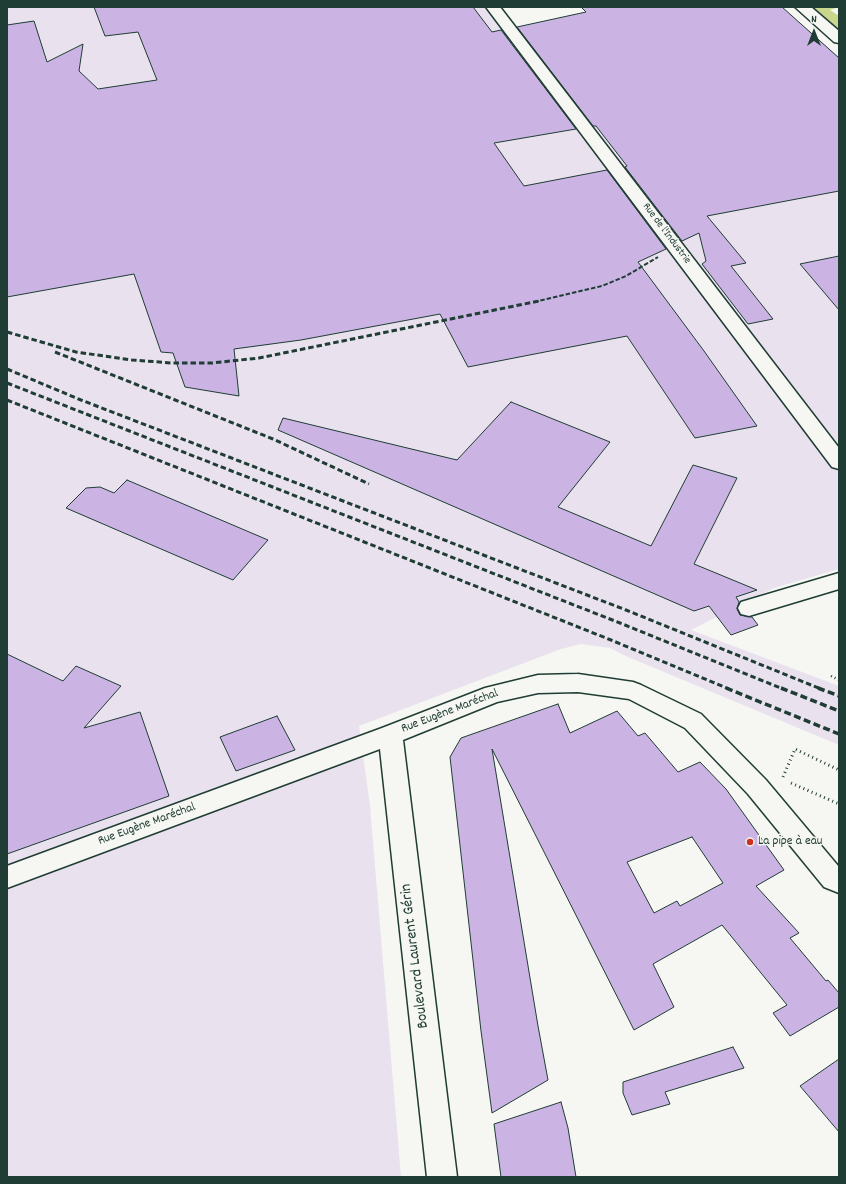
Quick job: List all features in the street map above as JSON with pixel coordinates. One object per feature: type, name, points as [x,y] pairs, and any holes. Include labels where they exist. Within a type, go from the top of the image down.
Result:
[{"type":"street","name":"Rue de l'Industrie","points":[[493,7],[839,462]]},
{"type":"street","points":[[802,7],[839,39]]},
{"type":"street","points":[[749,608],[839,581]]},
{"type":"street","name":"Rue Eugène Maréchal","points":[[7,877],[390,735],[493,694],[538,684],[586,684],[633,691],[693,721],[757,787],[833,879],[839,882]]},
{"type":"street","name":"Boulevard Laurent Gérin","points":[[390,735],[442,1177]]},
{"type":"path","points":[[831,676],[839,680]]},
{"type":"path","points":[[782,781],[795,749],[839,770]]},
{"type":"path","points":[[757,787],[782,781],[788,782],[839,804]]},
{"type":"shaded area","points":[[7,7],[490,7],[518,44],[723,7],[782,7],[839,57],[839,569],[774,588],[691,630],[839,686],[839,745],[628,657],[610,648],[581,644],[561,649],[359,726],[370,806],[401,1177],[7,1177]]},
{"type":"green space","points":[[813,7],[839,7],[830,10],[839,16],[839,29]]},
{"type":"building","points":[[94,7],[473,7],[492,32],[501,30],[576,129],[494,143],[524,186],[607,170],[666,249],[638,262],[757,426],[695,438],[627,336],[468,367],[440,314],[301,340],[234,349],[239,396],[185,387],[173,353],[161,352],[134,274],[7,297],[7,25],[34,21],[47,62],[83,44],[79,71],[98,89],[157,80],[138,32],[105,36]]},
{"type":"building","points":[[581,7],[782,7],[839,58],[839,191],[707,216],[746,263],[731,266],[773,319],[748,324],[702,264],[706,261],[699,233],[682,241],[625,167],[627,166],[596,126],[593,126],[517,27],[586,12]]},
{"type":"building","points":[[839,256],[839,310],[800,264]]},
{"type":"building","points":[[511,402],[610,442],[558,507],[651,546],[693,465],[737,478],[694,564],[757,590],[736,597],[739,602],[737,609],[740,615],[752,617],[758,625],[731,635],[709,606],[694,611],[278,430],[283,418],[457,460]]},
{"type":"building","points":[[127,480],[268,540],[233,580],[66,508],[86,488],[100,487],[114,493]]},
{"type":"building","points":[[7,654],[63,681],[76,666],[121,686],[84,728],[140,712],[169,796],[7,854]]},
{"type":"building","points":[[558,704],[570,733],[617,711],[638,736],[645,733],[678,772],[700,762],[726,789],[784,870],[756,886],[799,933],[790,938],[826,981],[828,980],[839,993],[839,1007],[790,1036],[773,1013],[787,1005],[722,925],[653,964],[674,1007],[634,1030],[492,749],[548,1080],[492,1113],[481,1031],[450,757],[461,738]],"holes":[[[692,837],[723,883],[680,906],[677,901],[654,913],[627,862]]]},
{"type":"building","points":[[277,716],[295,750],[236,771],[220,737]]},
{"type":"building","points":[[733,1047],[744,1068],[665,1092],[670,1104],[632,1115],[623,1093],[623,1082]]},
{"type":"building","points":[[839,1059],[839,1132],[800,1086]]},
{"type":"building","points":[[561,1102],[568,1128],[576,1177],[501,1177],[494,1124]]},
{"type":"railway","points":[[534,302],[602,286],[626,276],[658,257]]},
{"type":"railway","points":[[7,332],[76,352],[132,360],[172,363],[212,363],[259,358],[539,301]]},
{"type":"railway","points":[[55,352],[273,439],[369,484]]},
{"type":"railway","points":[[7,369],[81,400],[626,610],[821,689]]},
{"type":"railway","points":[[7,383],[620,623],[783,689]]},
{"type":"railway","points":[[7,400],[611,640],[729,689]]},
{"type":"railway","points":[[726,688],[839,734]]},
{"type":"railway","points":[[781,688],[839,711]]},
{"type":"railway","points":[[818,688],[839,696]]},
{"type":"place","name":"La pipe à eau","points":[[750,842]]}]
